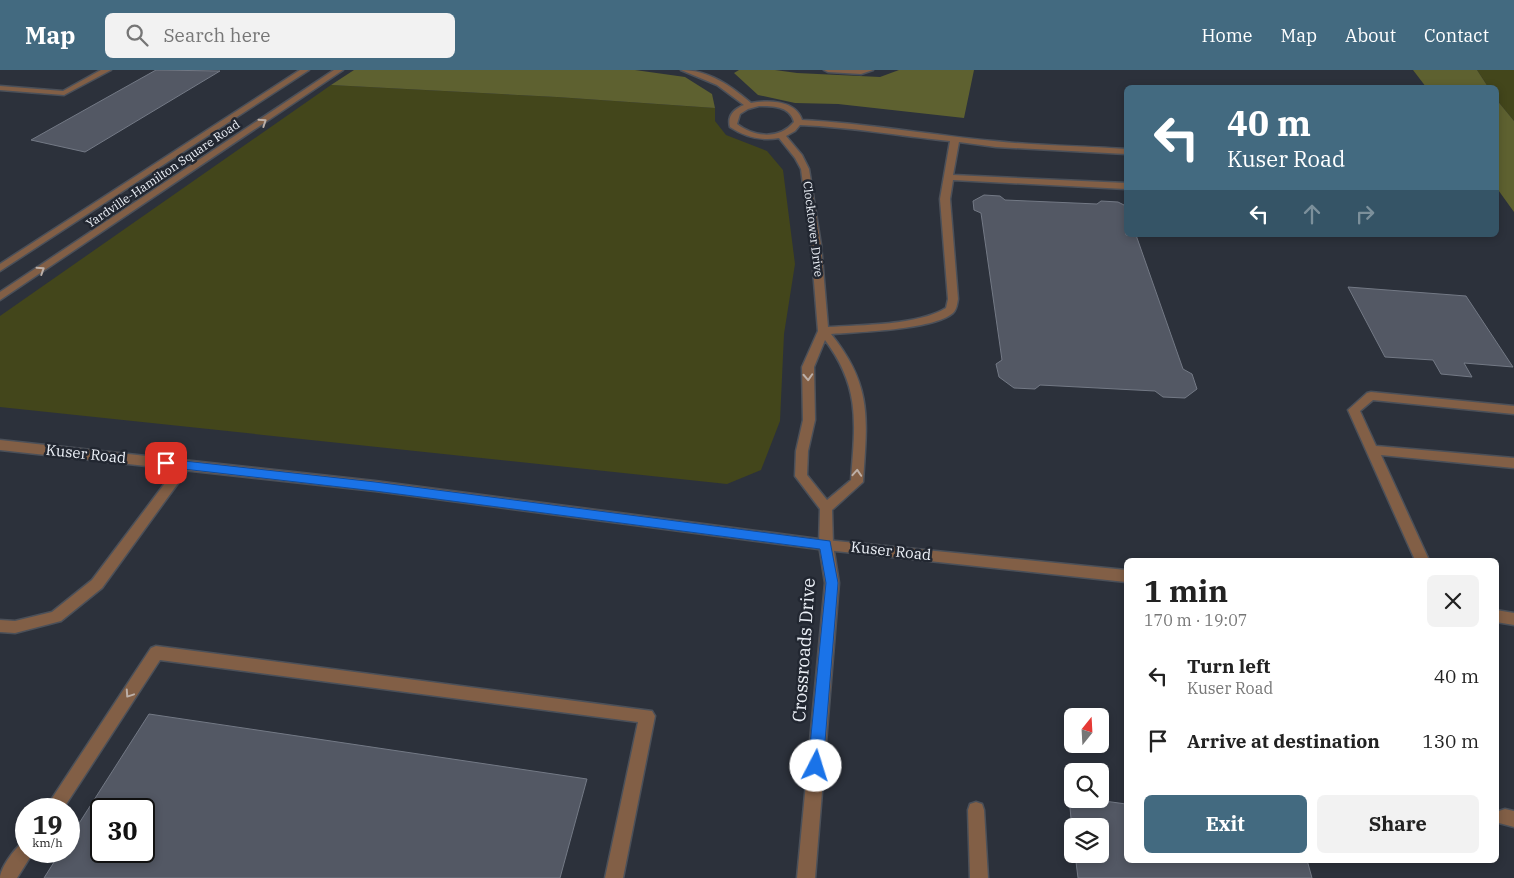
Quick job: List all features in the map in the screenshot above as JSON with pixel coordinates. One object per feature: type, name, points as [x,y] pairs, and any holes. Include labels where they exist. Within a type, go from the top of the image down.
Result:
[{"type":"street","points":[[0,88],[64,93],[107,70]]},
{"type":"street","name":"Yardville-Hamilton Square Road","points":[[0,268],[304,70]]},
{"type":"street","name":"Yardville-Hamilton Square Road","points":[[0,297],[339,70]]},
{"type":"street","points":[[685,70],[706,75],[731,90],[749,106]]},
{"type":"street","points":[[706,75],[715,70]]},
{"type":"street","points":[[828,70],[861,72],[869,70]]},
{"type":"street","points":[[769,104],[779,105],[794,112],[798,117],[798,122],[789,132],[781,135],[758,136],[739,130],[733,125],[732,119],[734,114],[749,106],[769,104]]},
{"type":"street","points":[[798,122],[850,125],[996,144],[1124,150]]},
{"type":"street","name":"Clocktower Drive","points":[[781,135],[799,157],[805,169],[816,245],[823,331],[808,367],[809,420],[802,451],[801,476],[826,508]]},
{"type":"street","points":[[826,545],[826,508],[857,482],[860,437],[858,400],[850,369],[823,331],[916,322],[941,316],[950,310],[953,299],[945,199],[955,139]]},
{"type":"street","points":[[949,177],[1124,186]]},
{"type":"street","points":[[1421,558],[1354,410],[1371,396],[1514,410]]},
{"type":"street","name":"Kuser Road","points":[[3,446],[375,486],[826,545],[1124,576]]},
{"type":"street","points":[[1372,450],[1514,462]]},
{"type":"street","points":[[0,626],[16,627],[56,617],[97,584],[185,465]]},
{"type":"street","name":"Crossroads Drive","points":[[806,878],[832,583],[826,545]]},
{"type":"street","points":[[1499,616],[1514,619]]},
{"type":"street","points":[[60,798],[156,654],[647,716],[614,878]]},
{"type":"street","points":[[976,810],[978,878]]},
{"type":"street","points":[[7,878],[17,863]]},
{"type":"green space","points":[[354,70],[635,70],[685,77],[712,94],[715,108],[557,97],[331,85]]},
{"type":"green space","points":[[739,70],[775,70],[797,73],[880,77],[899,70],[974,70],[964,118],[838,104],[795,103],[758,95],[734,73]]},
{"type":"green space","points":[[1413,70],[1477,70],[1487,85],[1424,85]]},
{"type":"green space","points":[[1477,70],[1514,70],[1514,121],[1499,103],[1499,85],[1487,85]]},
{"type":"green space","points":[[331,85],[557,97],[715,108],[715,121],[726,135],[767,151],[783,170],[795,264],[784,334],[780,421],[761,470],[727,484],[0,407],[0,316]]},
{"type":"green space","points":[[1499,103],[1514,121],[1514,212],[1499,191]]},
{"type":"building","points":[[156,70],[220,71],[85,152],[31,140]]},
{"type":"building","points":[[984,195],[1000,196],[1005,200],[1097,204],[1101,201],[1118,202],[1124,205],[1124,237],[1137,237],[1183,369],[1192,374],[1197,389],[1185,398],[1163,397],[1155,391],[1040,385],[1035,389],[1014,388],[999,377],[996,364],[1002,360],[981,213],[974,210],[973,201]]},
{"type":"building","points":[[1348,287],[1466,296],[1513,367],[1464,363],[1472,377],[1441,374],[1433,360],[1385,357]]},
{"type":"building","points":[[149,714],[587,779],[560,878],[44,878],[53,863],[80,863],[80,822],[90,806],[90,863],[155,863],[155,798],[95,798]]},
{"type":"building","points":[[1109,802],[1124,804],[1124,863],[1308,863],[1312,878],[1078,878],[1076,863],[1109,863],[1109,818],[1071,818],[1070,808],[1109,808]]},
{"type":"route","points":[[166,463],[375,486],[826,545],[832,583],[816,766]]}]
